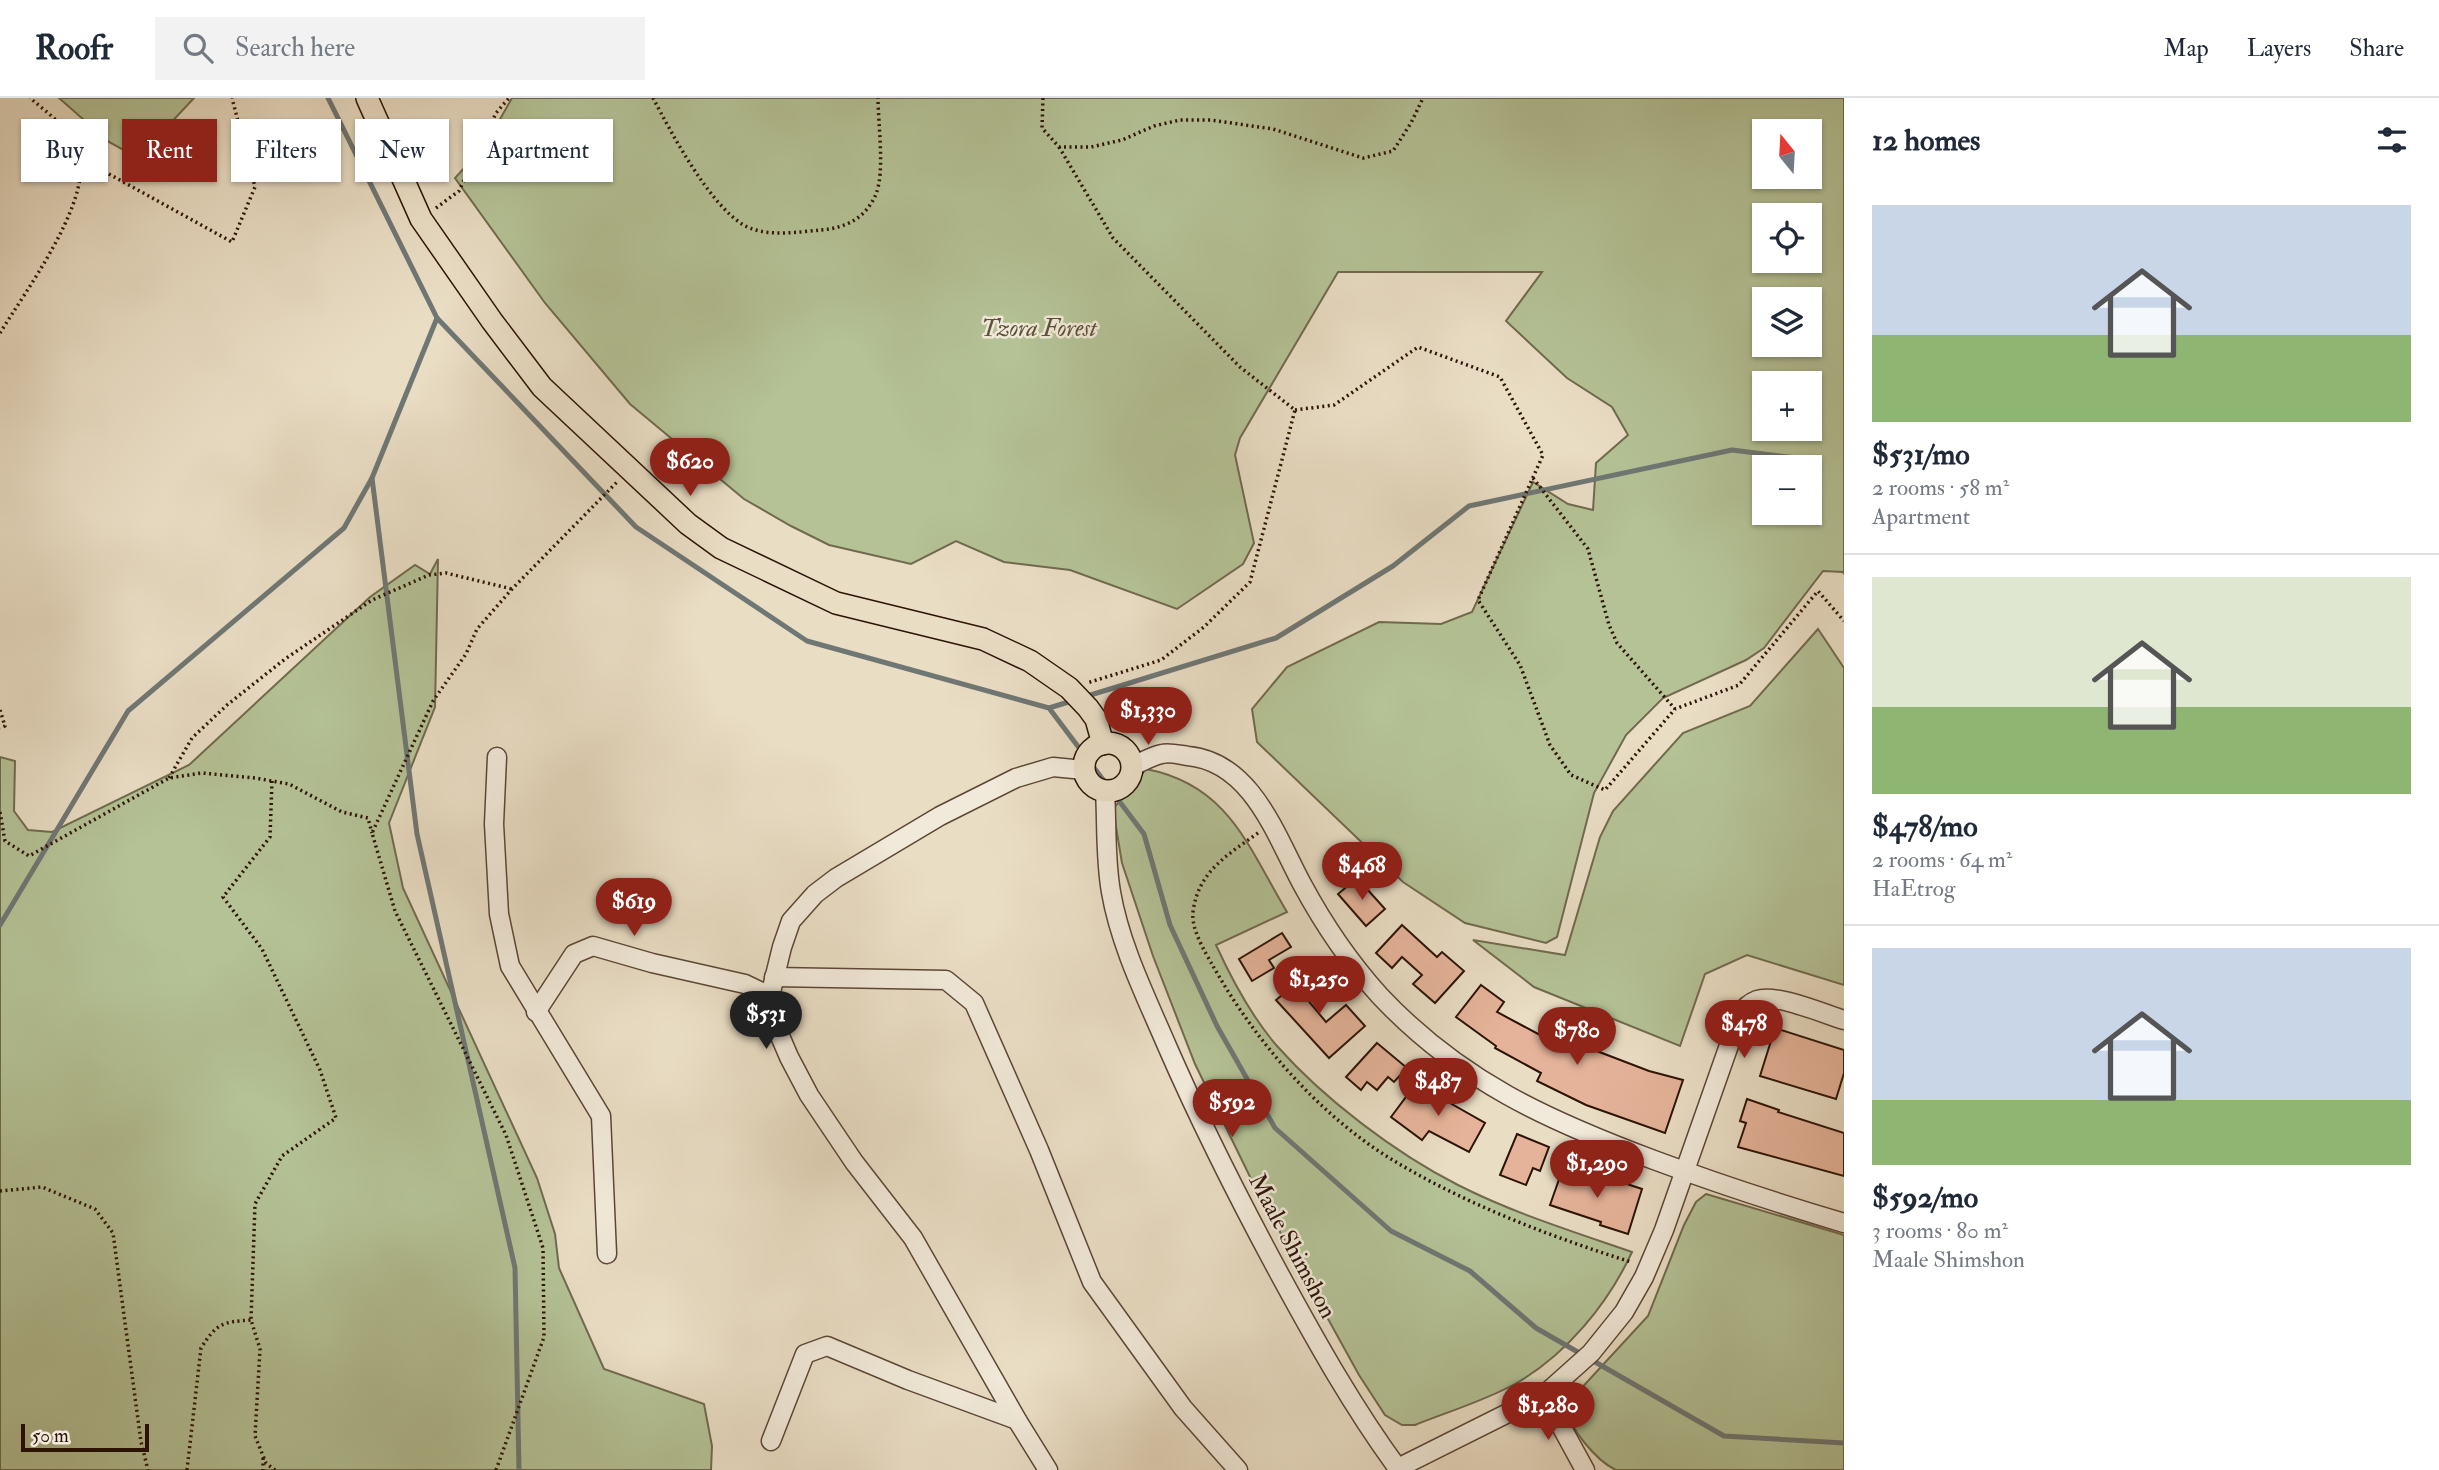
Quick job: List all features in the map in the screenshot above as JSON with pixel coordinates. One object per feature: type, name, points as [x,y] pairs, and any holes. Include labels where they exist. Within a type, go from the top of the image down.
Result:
[{"type":"main road","points":[[367,98],[421,219],[492,321],[542,387],[688,524],[721,548],[835,603],[983,639],[1030,661],[1069,688],[1096,719],[1103,744]]},
{"type":"main road","points":[[1103,744],[1117,744],[1123,748],[1128,753],[1132,766],[1132,773],[1125,785],[1119,789],[1105,791],[1091,784],[1084,770],[1088,753],[1103,744]]},
{"type":"street","points":[[1132,766],[1164,753],[1194,757],[1219,765],[1244,784],[1271,823],[1303,886],[1351,961],[1406,1023],[1483,1082],[1527,1108],[1576,1131],[1685,1172],[1844,1223]]},
{"type":"street","points":[[497,757],[494,824],[499,914],[510,966],[601,1116],[607,1254]]},
{"type":"street","points":[[1048,1470],[913,1238],[854,1162],[809,1095],[781,1038],[770,996],[791,921],[815,894],[836,878],[940,816],[1016,778],[1053,767],[1084,770]]},
{"type":"street","name":"Maale Shimshon","points":[[1105,791],[1111,892],[1123,937],[1175,1065],[1252,1224],[1312,1335],[1367,1427],[1399,1469]]},
{"type":"street","points":[[536,1012],[574,954],[593,946],[652,963],[745,984],[770,996]]},
{"type":"street","points":[[774,977],[946,980],[974,1003],[1039,1150],[1092,1282],[1183,1408],[1238,1470]]},
{"type":"street","points":[[1399,1469],[1544,1395],[1605,1337],[1624,1312],[1648,1268],[1740,1014],[1748,1004],[1759,999],[1777,1000],[1844,1020]]},
{"type":"street","points":[[771,1440],[805,1354],[827,1346],[908,1380],[1017,1420]]},
{"type":"street","points":[[1544,1395],[1586,1470]]},
{"type":"path","points":[[30,98],[56,119]]},
{"type":"path","points":[[108,174],[232,243],[255,187],[232,98]]},
{"type":"path","points":[[421,219],[459,191],[496,113],[509,98]]},
{"type":"path","points":[[653,98],[686,156],[719,203],[743,225],[769,233],[832,229],[860,219],[876,194],[880,166],[878,98]]},
{"type":"path","points":[[1043,98],[1042,128],[1059,147],[1113,237],[1240,368],[1295,410],[1334,404],[1418,347],[1500,377],[1543,455],[1478,600],[1520,665],[1550,746],[1571,775],[1605,790],[1675,709],[1739,685],[1818,591],[1844,621]]},
{"type":"path","points":[[1059,147],[1091,147],[1122,140],[1180,120],[1211,120],[1273,129],[1363,158],[1393,151],[1423,98]]},
{"type":"path","points":[[0,333],[58,240],[79,182]]},
{"type":"path","points":[[1069,688],[1161,660],[1204,627],[1250,582],[1295,410]]},
{"type":"path","points":[[372,833],[433,701],[466,654],[477,629],[628,470]]},
{"type":"path","points":[[1533,478],[1588,549],[1609,625],[1617,643],[1675,709]]},
{"type":"path","points":[[169,778],[192,738],[227,705],[285,659],[372,600],[429,575],[446,573],[512,590]]},
{"type":"path","points":[[0,710],[5,726],[0,728]]},
{"type":"path","points":[[0,812],[5,841],[29,856],[169,778],[202,773],[289,784],[342,812],[368,818],[395,911],[506,1135],[543,1248],[544,1337],[496,1470]]},
{"type":"path","points":[[272,781],[270,837],[223,897],[261,949],[320,1070],[336,1118],[282,1156],[256,1204],[251,1320],[260,1349],[255,1436],[266,1463],[275,1470]]},
{"type":"path","points":[[1271,823],[1215,864],[1196,895],[1193,916],[1203,948],[1234,1004],[1269,1047],[1303,1086],[1347,1128],[1400,1165],[1464,1198],[1560,1239],[1648,1268]]},
{"type":"path","points":[[0,1191],[42,1187],[94,1209],[113,1233],[141,1442],[148,1470]]},
{"type":"path","points":[[187,1470],[201,1348],[223,1322],[251,1320]]},
{"type":"path","points":[[262,1454],[263,1470]]},
{"type":"green space","points":[[59,98],[194,98],[174,119],[122,119],[122,149],[108,141],[108,119],[83,119]]},
{"type":"green space","name":"Tzora Forest","points":[[512,98],[1844,98],[1844,574],[1823,571],[1764,648],[1746,660],[1663,698],[1626,735],[1594,793],[1557,937],[1546,943],[1465,923],[1403,882],[1257,742],[1252,709],[1287,667],[1379,622],[1441,624],[1472,612],[1533,482],[1568,504],[1593,510],[1596,463],[1628,435],[1612,407],[1567,378],[1506,321],[1542,272],[1338,272],[1240,438],[1235,455],[1254,543],[1243,564],[1177,609],[1070,570],[1004,562],[956,541],[911,564],[829,545],[744,499],[630,404],[545,303],[455,178],[463,169],[463,182],[613,182],[613,119],[500,119]]},
{"type":"green space","points":[[438,559],[435,707],[389,823],[403,888],[537,1178],[555,1234],[559,1268],[604,1369],[704,1404],[712,1446],[711,1470],[0,1470],[0,757],[15,761],[14,811],[28,830],[52,832],[189,765],[370,597],[415,565],[430,574]]},
{"type":"green space","points":[[1818,629],[1844,668],[1844,985],[1747,955],[1705,974],[1680,1046],[1534,987],[1473,940],[1565,955],[1600,837],[1613,811],[1683,733],[1750,706]]},
{"type":"green space","points":[[1146,769],[1174,777],[1198,789],[1217,804],[1247,842],[1287,912],[1216,945],[1250,1010],[1277,1046],[1316,1086],[1385,1141],[1458,1185],[1544,1222],[1632,1252],[1611,1290],[1584,1327],[1551,1358],[1515,1384],[1415,1425],[1402,1425],[1385,1415],[1359,1375],[1254,1185],[1195,1064],[1153,956],[1122,863],[1113,809]]},
{"type":"green space","points":[[1706,1194],[1844,1235],[1844,1470],[1616,1470],[1592,1451],[1567,1416],[1564,1407],[1648,1316],[1684,1225],[1696,1202]]},
{"type":"building","points":[[1357,878],[1385,909],[1366,926],[1338,894]]},
{"type":"building","points":[[1402,925],[1437,957],[1442,952],[1464,971],[1435,1003],[1413,984],[1422,975],[1402,957],[1392,968],[1376,953]]},
{"type":"building","points":[[1282,933],[1291,947],[1269,960],[1274,968],[1252,981],[1239,959]]},
{"type":"building","points":[[1315,968],[1326,982],[1306,998],[1326,1022],[1346,1005],[1365,1026],[1329,1058],[1276,1000]]},
{"type":"building","points":[[1481,985],[1504,1002],[1497,1012],[1555,1043],[1560,1032],[1589,1048],[1649,1071],[1683,1080],[1665,1133],[1586,1105],[1537,1081],[1541,1073],[1495,1048],[1496,1046],[1456,1017]]},
{"type":"building","points":[[1775,1028],[1844,1050],[1844,1073],[1836,1099],[1760,1076]]},
{"type":"building","points":[[1377,1043],[1407,1068],[1394,1082],[1388,1077],[1377,1090],[1367,1082],[1361,1090],[1346,1077]]},
{"type":"building","points":[[1415,1085],[1427,1094],[1433,1086],[1452,1100],[1450,1103],[1485,1123],[1469,1152],[1429,1131],[1422,1140],[1391,1117]]},
{"type":"building","points":[[1747,1099],[1844,1133],[1844,1176],[1738,1147],[1746,1123],[1740,1121]]},
{"type":"building","points":[[1517,1134],[1549,1147],[1540,1171],[1533,1168],[1526,1185],[1500,1175]]},
{"type":"building","points":[[1563,1168],[1613,1185],[1615,1180],[1642,1189],[1628,1234],[1550,1205]]},
{"type":"waterway","points":[[328,98],[437,318],[636,527],[807,641],[1049,708],[1144,834],[1170,925],[1217,1026],[1275,1128],[1391,1231],[1470,1271],[1536,1328],[1724,1436],[1844,1443]]},
{"type":"waterway","points":[[0,925],[128,711],[344,528],[372,478],[437,318]]},
{"type":"waterway","points":[[1084,697],[1276,638],[1393,566],[1469,506],[1732,450],[1772,455]]},
{"type":"waterway","points":[[372,478],[417,834],[515,1268],[519,1470]]},
{"type":"waterway","points":[[1049,708],[1075,700]]}]
